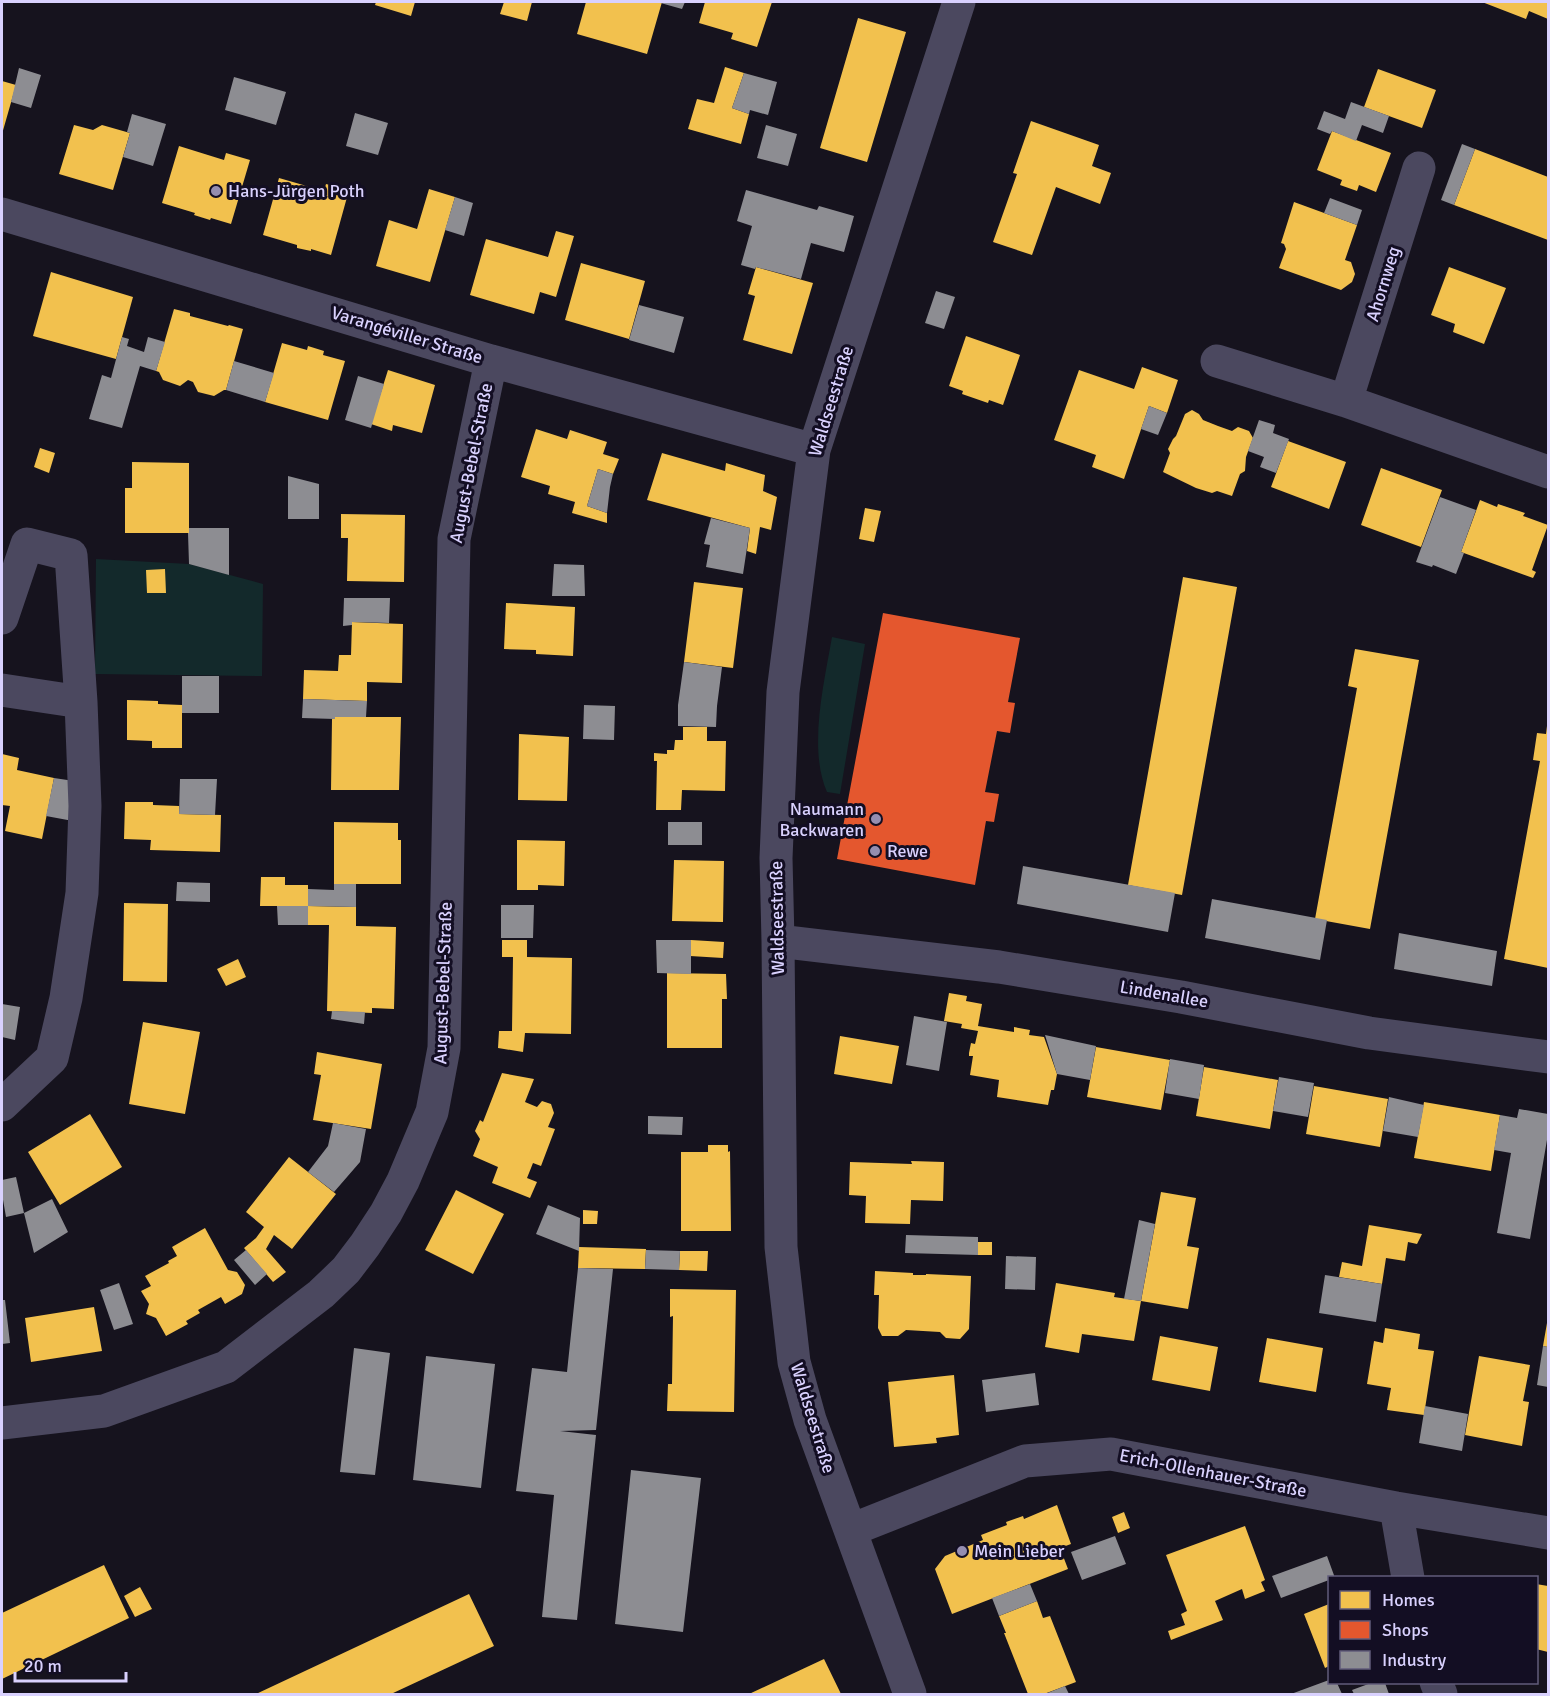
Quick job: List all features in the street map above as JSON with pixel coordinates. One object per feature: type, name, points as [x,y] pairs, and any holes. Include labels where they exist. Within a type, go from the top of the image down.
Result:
[{"type":"street","name":"Waldseestraße","points":[[910,1695],[810,1420],[794,1362],[781,1247],[776,858],[783,692],[814,450],[959,2]]},
{"type":"street","name":"Ahornweg","points":[[1346,401],[1419,168]]},
{"type":"street","name":"Varangéviller Straße","points":[[2,214],[491,361],[814,450]]},
{"type":"street","name":"August-Bebel-Straße","points":[[2,1423],[104,1411],[226,1367],[321,1294],[346,1270],[386,1213],[403,1181],[432,1112],[444,1048],[454,539],[491,361]]},
{"type":"street","points":[[1217,361],[1346,401],[1548,472]]},
{"type":"street","points":[[2,618],[27,544],[71,555],[85,806],[82,893],[66,998],[52,1058],[2,1105]]},
{"type":"street","points":[[2,690],[81,702]]},
{"type":"street","name":"Lindenallee","points":[[778,941],[999,967],[1181,997],[1369,1033],[1548,1058]]},
{"type":"street","name":"Erich-Ollenhauer-Straße","points":[[851,1530],[1025,1461],[1111,1454],[1395,1508],[1548,1533]]},
{"type":"street","points":[[1395,1508],[1408,1576]]},
{"type":"green space","points":[[96,559],[189,564],[263,584],[262,676],[95,674]]},
{"type":"green space","points":[[832,637],[865,644],[840,794],[827,792],[821,775],[819,756],[819,716]]},
{"type":"building: Homes","points":[[376,2],[415,2],[411,16],[375,5]]},
{"type":"building: Homes","points":[[504,2],[532,2],[527,21],[500,14]]},
{"type":"building: Homes","points":[[586,2],[662,2],[647,54],[577,34]]},
{"type":"building: Homes","points":[[705,2],[772,2],[757,47],[731,39],[733,33],[699,23]]},
{"type":"building: Homes","points":[[1482,2],[1548,2],[1548,19],[1529,11],[1526,19]]},
{"type":"building: Homes","points":[[858,18],[906,32],[867,162],[820,148]]},
{"type":"building: Homes","points":[[725,67],[744,73],[732,108],[749,114],[741,144],[688,129],[697,99],[714,103]]},
{"type":"building: Homes","points":[[1378,69],[1436,90],[1422,128],[1364,107]]},
{"type":"building: Homes","points":[[2,81],[16,85],[2,134]]},
{"type":"building: Homes","points":[[1031,121],[1099,145],[1092,166],[1111,173],[1100,204],[1056,187],[1032,255],[993,242],[1017,174],[1013,173]]},
{"type":"building: Homes","points":[[74,125],[93,130],[102,125],[130,133],[113,190],[59,174]]},
{"type":"building: Homes","points":[[1332,131],[1391,153],[1376,192],[1359,185],[1357,191],[1340,185],[1342,180],[1317,170]]},
{"type":"building: Homes","points":[[179,146],[224,160],[226,153],[250,160],[231,224],[211,218],[210,220],[162,203]]},
{"type":"building: Homes","points":[[1475,149],[1548,177],[1548,240],[1454,205]]},
{"type":"building: Homes","points":[[279,178],[324,191],[326,184],[349,190],[331,255],[311,249],[311,251],[297,248],[297,245],[263,235]]},
{"type":"building: Homes","points":[[429,189],[455,197],[430,282],[376,266],[389,220],[417,229]]},
{"type":"building: Homes","points":[[1294,202],[1357,225],[1345,260],[1351,262],[1355,274],[1352,282],[1341,290],[1279,268],[1286,249],[1281,243]]},
{"type":"building: Homes","points":[[556,231],[574,236],[556,297],[540,292],[534,314],[470,295],[486,239],[548,257]]},
{"type":"building: Homes","points":[[581,263],[645,281],[629,339],[565,320]]},
{"type":"building: Homes","points":[[756,267],[813,283],[792,354],[743,340],[755,296],[748,294]]},
{"type":"building: Homes","points":[[1449,267],[1506,288],[1484,344],[1453,332],[1455,324],[1431,315]]},
{"type":"building: Homes","points":[[51,272],[133,297],[116,359],[33,336]]},
{"type":"building: Homes","points":[[174,309],[190,313],[190,316],[243,329],[226,390],[214,396],[198,392],[193,382],[188,380],[180,386],[163,380],[156,371]]},
{"type":"building: Homes","points":[[966,336],[1020,355],[1003,405],[989,400],[988,403],[962,394],[963,391],[949,386]]},
{"type":"building: Homes","points":[[282,343],[307,350],[308,346],[324,351],[323,355],[345,361],[328,420],[265,402]]},
{"type":"building: Homes","points":[[1142,367],[1178,380],[1167,413],[1149,406],[1124,479],[1092,467],[1096,455],[1054,440],[1079,370],[1134,389]]},
{"type":"building: Homes","points":[[388,370],[435,385],[422,433],[393,425],[392,431],[371,424]]},
{"type":"building: Homes","points":[[1192,410],[1203,420],[1218,426],[1232,431],[1238,427],[1249,431],[1253,438],[1246,457],[1245,471],[1240,474],[1232,496],[1196,488],[1163,472],[1170,453],[1168,449],[1185,414]]},
{"type":"building: Homes","points":[[536,429],[567,439],[570,430],[607,442],[603,454],[619,459],[613,474],[598,469],[587,506],[607,513],[607,523],[572,513],[575,502],[548,494],[550,486],[521,477]]},
{"type":"building: Homes","points":[[1288,441],[1346,462],[1329,509],[1271,487]]},
{"type":"building: Homes","points":[[40,448],[55,453],[49,473],[34,467]]},
{"type":"building: Homes","points":[[662,453],[725,471],[726,463],[765,475],[763,491],[777,497],[771,530],[760,527],[756,554],[747,551],[750,528],[647,500]]},
{"type":"building: Homes","points":[[132,462],[189,463],[189,533],[125,533],[125,488],[132,488]]},
{"type":"building: Homes","points":[[1381,468],[1442,490],[1421,547],[1361,525]]},
{"type":"building: Homes","points":[[1480,500],[1497,507],[1498,504],[1525,513],[1523,516],[1548,525],[1532,570],[1536,572],[1533,578],[1461,552]]},
{"type":"building: Homes","points":[[865,508],[881,511],[874,542],[859,539]]},
{"type":"building: Homes","points":[[341,514],[405,515],[404,582],[347,581],[348,538],[341,538]]},
{"type":"building: Homes","points":[[165,569],[166,593],[147,593],[146,570]]},
{"type":"building: Homes","points":[[1183,577],[1237,587],[1182,895],[1128,885]]},
{"type":"building: Homes","points":[[694,582],[743,588],[733,668],[684,662]]},
{"type":"building: Homes","points":[[506,603],[575,607],[573,656],[536,654],[536,650],[504,649]]},
{"type":"building: Homes","points":[[352,622],[403,624],[402,683],[367,682],[367,701],[303,699],[304,670],[338,671],[339,655],[351,655]]},
{"type":"building: Homes","points":[[1355,649],[1419,660],[1370,929],[1315,919],[1357,688],[1348,686]]},
{"type":"building: Homes","points":[[127,700],[158,701],[158,704],[182,705],[182,748],[152,748],[152,741],[127,740]]},
{"type":"building: Homes","points":[[335,717],[401,717],[399,790],[331,790],[332,719]]},
{"type":"building: Homes","points":[[1547,726],[1548,968],[1504,959],[1540,761],[1533,760],[1537,733],[1546,734]]},
{"type":"building: Homes","points":[[683,727],[707,727],[707,741],[726,741],[725,791],[682,790],[681,810],[656,810],[657,761],[654,761],[654,753],[667,754],[667,750],[674,750],[675,740],[683,740]]},
{"type":"building: Homes","points":[[519,734],[569,737],[567,801],[518,800]]},
{"type":"building: Homes","points":[[2,754],[19,758],[17,770],[54,778],[42,839],[5,831],[10,806],[2,805]]},
{"type":"building: Homes","points":[[125,802],[153,802],[153,805],[179,806],[179,814],[221,815],[220,852],[150,850],[151,840],[124,839]]},
{"type":"building: Homes","points":[[334,822],[398,823],[398,840],[401,840],[401,884],[334,884]]},
{"type":"building: Homes","points":[[517,840],[565,841],[564,886],[538,885],[538,890],[517,890]]},
{"type":"building: Homes","points":[[674,860],[724,861],[723,922],[672,921]]},
{"type":"building: Homes","points":[[261,877],[285,877],[285,885],[308,885],[308,906],[260,906]]},
{"type":"building: Homes","points":[[124,903],[168,904],[167,982],[123,981]]},
{"type":"building: Homes","points":[[308,906],[356,907],[356,926],[396,927],[394,1009],[372,1008],[372,1013],[327,1011],[329,925],[308,925]]},
{"type":"building: Homes","points":[[502,940],[527,940],[527,957],[572,958],[571,1034],[525,1033],[523,1052],[498,1048],[499,1031],[512,1031],[513,957],[502,957]]},
{"type":"building: Homes","points":[[691,940],[724,942],[723,958],[690,956]]},
{"type":"building: Homes","points":[[238,959],[246,977],[226,986],[217,969]]},
{"type":"building: Homes","points":[[667,973],[726,974],[727,999],[722,999],[722,1048],[667,1048]]},
{"type":"building: Homes","points":[[949,993],[967,996],[966,1001],[982,1004],[978,1026],[1014,1032],[1014,1027],[1030,1030],[1029,1035],[1044,1037],[1057,1074],[1048,1105],[997,1097],[999,1080],[970,1075],[973,1056],[969,1056],[969,1053],[971,1043],[975,1044],[978,1031],[961,1028],[962,1024],[944,1021]]},
{"type":"building: Homes","points":[[143,1022],[200,1032],[185,1114],[129,1104]]},
{"type":"building: Homes","points":[[840,1036],[899,1046],[892,1084],[834,1074]]},
{"type":"building: Homes","points":[[1096,1047],[1170,1060],[1161,1110],[1087,1097]]},
{"type":"building: Homes","points":[[317,1052],[382,1064],[371,1129],[313,1120],[321,1075],[314,1074]]},
{"type":"building: Homes","points":[[1204,1067],[1278,1080],[1270,1129],[1196,1116]]},
{"type":"building: Homes","points":[[502,1073],[534,1079],[525,1102],[537,1107],[542,1101],[551,1104],[554,1113],[548,1127],[555,1129],[541,1166],[533,1163],[527,1178],[537,1182],[530,1198],[492,1183],[498,1167],[473,1156],[480,1139],[475,1131],[480,1120],[483,1122]]},
{"type":"building: Homes","points":[[1314,1086],[1388,1099],[1380,1147],[1306,1134]]},
{"type":"building: Homes","points":[[1424,1102],[1500,1115],[1491,1171],[1414,1158]]},
{"type":"building: Homes","points":[[90,1114],[122,1167],[60,1205],[28,1152]]},
{"type":"building: Homes","points":[[708,1145],[728,1145],[728,1152],[730,1151],[731,1231],[681,1231],[681,1152],[708,1152]]},
{"type":"building: Homes","points":[[289,1157],[336,1194],[292,1249],[274,1235],[266,1249],[286,1272],[273,1282],[244,1248],[264,1227],[246,1212]]},
{"type":"building: Homes","points":[[911,1161],[944,1162],[943,1201],[911,1200],[910,1224],[865,1223],[866,1196],[849,1195],[850,1162],[912,1164]]},
{"type":"building: Homes","points":[[456,1190],[504,1214],[473,1274],[425,1250]]},
{"type":"building: Homes","points":[[1161,1192],[1196,1198],[1187,1246],[1199,1248],[1188,1309],[1141,1301]]},
{"type":"building: Homes","points":[[583,1210],[598,1211],[597,1224],[583,1224]]},
{"type":"building: Homes","points":[[1369,1225],[1422,1234],[1417,1244],[1408,1242],[1405,1261],[1386,1258],[1382,1284],[1339,1277],[1342,1262],[1362,1266]]},
{"type":"building: Homes","points":[[205,1228],[228,1270],[237,1272],[245,1285],[242,1294],[225,1304],[221,1297],[198,1310],[200,1313],[186,1321],[188,1324],[166,1336],[156,1318],[146,1314],[149,1304],[141,1291],[151,1286],[145,1276],[177,1256],[172,1247]]},
{"type":"building: Homes","points":[[978,1242],[992,1242],[992,1255],[978,1255]]},
{"type":"building: Homes","points":[[579,1247],[646,1249],[645,1269],[578,1268]]},
{"type":"building: Homes","points":[[680,1251],[708,1251],[707,1271],[679,1270]]},
{"type":"building: Homes","points":[[875,1271],[913,1273],[913,1275],[971,1276],[969,1329],[960,1339],[946,1338],[940,1332],[906,1330],[898,1336],[882,1336],[878,1328],[879,1295],[874,1295]]},
{"type":"building: Homes","points":[[1056,1283],[1115,1293],[1114,1297],[1141,1301],[1134,1341],[1082,1334],[1079,1353],[1045,1347]]},
{"type":"building: Homes","points":[[670,1289],[736,1290],[734,1412],[667,1411],[668,1384],[672,1384],[673,1316],[670,1317]]},
{"type":"building: Homes","points":[[94,1307],[102,1351],[31,1362],[25,1318]]},
{"type":"building: Homes","points":[[1548,1323],[1548,1347],[1543,1346]]},
{"type":"building: Homes","points":[[1385,1328],[1420,1334],[1418,1349],[1434,1351],[1424,1415],[1387,1410],[1391,1388],[1367,1384],[1374,1341],[1383,1343]]},
{"type":"building: Homes","points":[[1160,1336],[1218,1347],[1210,1391],[1152,1380]]},
{"type":"building: Homes","points":[[1267,1338],[1323,1348],[1316,1392],[1259,1382]]},
{"type":"building: Homes","points":[[1479,1356],[1530,1365],[1523,1401],[1529,1402],[1522,1446],[1465,1435]]},
{"type":"building: Homes","points":[[954,1375],[959,1435],[936,1438],[937,1443],[894,1447],[888,1382]]},
{"type":"building: Homes","points":[[1057,1505],[1071,1544],[1060,1548],[1068,1569],[952,1614],[935,1569],[945,1556],[983,1540],[981,1535],[1007,1525],[1006,1522],[1023,1516],[1024,1519]]},
{"type":"building: Homes","points":[[1124,1512],[1130,1528],[1118,1533],[1112,1517]]},
{"type":"building: Homes","points":[[1245,1526],[1265,1580],[1261,1582],[1265,1591],[1245,1599],[1242,1589],[1215,1601],[1223,1620],[1171,1640],[1168,1631],[1185,1625],[1181,1614],[1187,1611],[1166,1555]]},
{"type":"building: Homes","points":[[104,1565],[129,1618],[2,1679],[2,1613]]},
{"type":"building: Homes","points":[[1538,1584],[1548,1586],[1548,1652],[1538,1650]]},
{"type":"building: Homes","points":[[140,1587],[152,1609],[135,1617],[124,1596]]},
{"type":"building: Homes","points":[[469,1594],[494,1646],[391,1694],[256,1694]]},
{"type":"building: Homes","points":[[1037,1601],[1043,1618],[1050,1616],[1076,1682],[1044,1694],[1028,1694],[999,1616]]},
{"type":"building: Homes","points":[[1328,1604],[1328,1666],[1325,1668],[1304,1614]]},
{"type":"building: Homes","points":[[824,1659],[841,1694],[749,1694]]},
{"type":"building: Shops","points":[[883,613],[1020,638],[1008,702],[1015,703],[1010,733],[997,731],[985,792],[999,794],[994,822],[986,821],[975,885],[837,859]]},
{"type":"building: Industry","points":[[657,2],[685,2],[682,9]]},
{"type":"building: Industry","points":[[19,68],[41,75],[31,108],[11,102]]},
{"type":"building: Industry","points":[[744,73],[777,82],[768,115],[750,110],[749,114],[732,108]]},
{"type":"building: Industry","points":[[234,77],[286,92],[276,125],[225,110]]},
{"type":"building: Industry","points":[[1351,102],[1389,116],[1383,133],[1362,125],[1356,141],[1332,131],[1330,134],[1317,129],[1324,111],[1345,119]]},
{"type":"building: Industry","points":[[355,113],[388,123],[378,155],[346,146]]},
{"type":"building: Industry","points":[[132,114],[166,124],[153,166],[123,157],[130,133],[127,132]]},
{"type":"building: Industry","points":[[766,125],[797,134],[788,166],[757,158]]},
{"type":"building: Industry","points":[[1462,144],[1475,149],[1454,205],[1441,200]]},
{"type":"building: Industry","points":[[746,190],[817,210],[819,206],[854,216],[844,252],[811,243],[801,279],[741,265],[752,226],[737,221]]},
{"type":"building: Industry","points":[[455,197],[473,203],[464,236],[445,230]]},
{"type":"building: Industry","points":[[1330,198],[1362,210],[1357,225],[1324,213]]},
{"type":"building: Industry","points":[[936,291],[955,297],[944,329],[925,323]]},
{"type":"building: Industry","points":[[639,305],[684,317],[674,353],[629,340]]},
{"type":"building: Industry","points":[[122,337],[129,339],[127,346],[144,352],[148,337],[165,342],[156,371],[140,366],[122,428],[89,419],[102,375],[111,378]]},
{"type":"building: Industry","points":[[234,361],[274,373],[265,402],[226,390]]},
{"type":"building: Industry","points":[[358,376],[384,384],[371,428],[345,420]]},
{"type":"building: Industry","points":[[1149,406],[1167,413],[1158,435],[1141,429]]},
{"type":"building: Industry","points":[[1259,420],[1275,425],[1273,433],[1289,439],[1276,473],[1260,467],[1264,457],[1248,451]]},
{"type":"building: Industry","points":[[598,469],[613,474],[607,513],[587,506]]},
{"type":"building: Industry","points":[[288,476],[319,484],[319,519],[288,519]]},
{"type":"building: Industry","points":[[1440,497],[1476,510],[1456,574],[1433,565],[1432,567],[1416,562]]},
{"type":"building: Industry","points":[[711,518],[750,528],[743,574],[706,567],[710,545],[704,544]]},
{"type":"building: Industry","points":[[189,528],[229,528],[229,575],[189,564]]},
{"type":"building: Industry","points":[[554,564],[584,565],[585,596],[552,596]]},
{"type":"building: Industry","points":[[344,598],[390,598],[389,623],[352,622],[352,625],[343,626]]},
{"type":"building: Industry","points":[[684,662],[722,667],[716,727],[678,726],[678,705]]},
{"type":"building: Industry","points":[[182,676],[219,676],[219,713],[182,713]]},
{"type":"building: Industry","points":[[303,699],[367,701],[366,717],[302,718]]},
{"type":"building: Industry","points":[[584,705],[615,706],[614,740],[583,739]]},
{"type":"building: Industry","points":[[54,778],[74,781],[73,821],[46,816]]},
{"type":"building: Industry","points":[[180,779],[217,779],[215,815],[179,814]]},
{"type":"building: Industry","points":[[668,822],[702,822],[702,845],[668,845]]},
{"type":"building: Industry","points":[[1023,866],[1175,893],[1168,932],[1017,904]]},
{"type":"building: Industry","points":[[177,882],[210,883],[210,902],[176,901]]},
{"type":"building: Industry","points":[[334,884],[356,884],[356,907],[308,906],[308,889],[334,890]]},
{"type":"building: Industry","points":[[1212,899],[1327,920],[1320,960],[1205,938]]},
{"type":"building: Industry","points":[[501,905],[534,905],[533,938],[501,938]]},
{"type":"building: Industry","points":[[277,906],[308,906],[308,925],[278,925]]},
{"type":"building: Industry","points":[[1399,933],[1497,951],[1492,986],[1394,969]]},
{"type":"building: Industry","points":[[656,940],[691,940],[691,974],[657,973]]},
{"type":"building: Industry","points":[[2,1004],[20,1007],[15,1040],[2,1037]]},
{"type":"building: Industry","points":[[332,1011],[365,1012],[364,1024],[331,1019]]},
{"type":"building: Industry","points":[[914,1016],[947,1022],[939,1071],[906,1065]]},
{"type":"building: Industry","points":[[1045,1035],[1096,1046],[1090,1080],[1057,1074]]},
{"type":"building: Industry","points":[[1170,1059],[1204,1065],[1199,1099],[1165,1093]]},
{"type":"building: Industry","points":[[1279,1077],[1314,1083],[1308,1117],[1273,1111]]},
{"type":"building: Industry","points":[[1389,1097],[1424,1105],[1418,1137],[1383,1131]]},
{"type":"building: Industry","points":[[1519,1109],[1548,1114],[1548,1134],[1530,1239],[1497,1233],[1511,1153],[1494,1150],[1500,1115],[1517,1118]]},
{"type":"building: Industry","points":[[648,1116],[683,1117],[682,1135],[648,1134]]},
{"type":"building: Industry","points":[[333,1123],[366,1129],[360,1162],[334,1192],[308,1172],[328,1146]]},
{"type":"building: Industry","points":[[16,1177],[24,1213],[6,1217],[2,1180]]},
{"type":"building: Industry","points":[[52,1199],[68,1232],[34,1253],[24,1213]]},
{"type":"building: Industry","points":[[548,1205],[580,1218],[579,1251],[536,1234]]},
{"type":"building: Industry","points":[[1139,1220],[1155,1224],[1141,1301],[1124,1299]]},
{"type":"building: Industry","points":[[906,1235],[978,1237],[978,1255],[905,1253]]},
{"type":"building: Industry","points":[[246,1250],[267,1274],[255,1285],[234,1260]]},
{"type":"building: Industry","points":[[646,1250],[680,1251],[679,1270],[645,1269]]},
{"type":"building: Industry","points":[[1006,1256],[1036,1257],[1035,1290],[1005,1289]]},
{"type":"building: Industry","points":[[578,1268],[613,1269],[596,1430],[560,1431],[596,1435],[577,1620],[542,1617],[554,1495],[516,1491],[532,1368],[567,1372]]},
{"type":"building: Industry","points":[[1325,1275],[1382,1284],[1376,1322],[1319,1313]]},
{"type":"building: Industry","points":[[119,1283],[133,1324],[114,1330],[100,1290]]},
{"type":"building: Industry","points":[[2,1300],[5,1300],[10,1343],[2,1344]]},
{"type":"building: Industry","points":[[1543,1346],[1548,1347],[1548,1387],[1537,1385]]},
{"type":"building: Industry","points":[[354,1348],[390,1353],[375,1475],[340,1472]]},
{"type":"building: Industry","points":[[426,1356],[495,1364],[481,1488],[413,1480]]},
{"type":"building: Industry","points":[[1035,1373],[1039,1405],[986,1412],[982,1380]]},
{"type":"building: Industry","points":[[1425,1406],[1468,1414],[1462,1451],[1419,1443]]},
{"type":"building: Industry","points":[[631,1470],[701,1478],[683,1632],[615,1624]]},
{"type":"building: Industry","points":[[1115,1536],[1126,1564],[1082,1580],[1071,1552]]},
{"type":"building: Industry","points":[[1327,1556],[1334,1576],[1328,1576],[1328,1580],[1281,1598],[1272,1576]]},
{"type":"building: Industry","points":[[1030,1584],[1037,1601],[999,1616],[992,1598]]},
{"type":"building: Industry","points":[[1328,1680],[1328,1684],[1337,1684],[1342,1694],[1291,1694]]},
{"type":"building: Industry","points":[[1368,1684],[1385,1684],[1389,1694],[1354,1694],[1352,1690]]},
{"type":"building: Industry","points":[[1065,1686],[1069,1694],[1045,1694]]},
{"type":"place","name":"Hans-Jürgen Poth","points":[[216,191]]},
{"type":"place","name":"Naumann Backwaren","points":[[876,819]]},
{"type":"place","name":"Rewe","points":[[875,851]]},
{"type":"place","name":"Mein Lieber","points":[[962,1551]]}]
